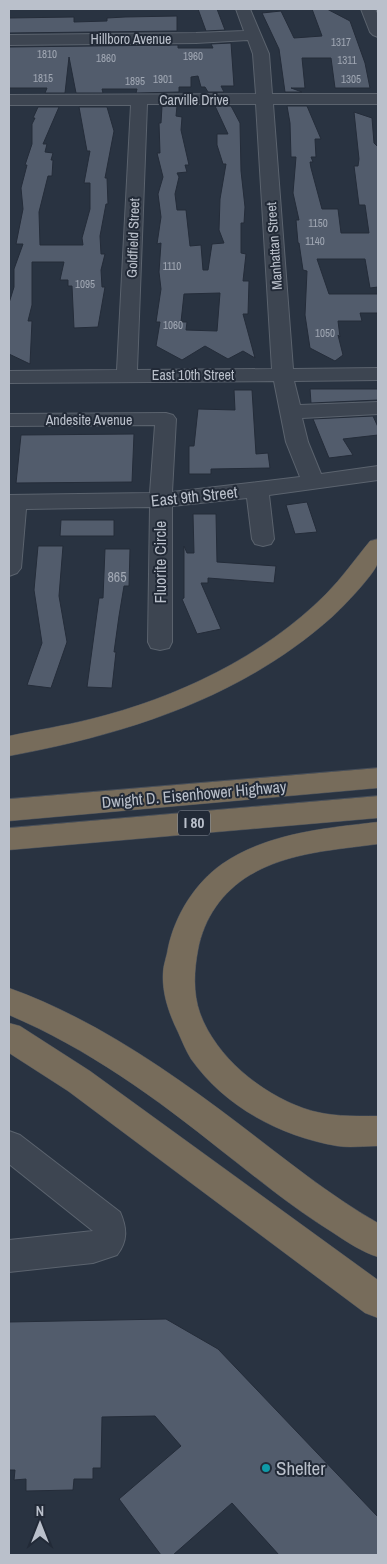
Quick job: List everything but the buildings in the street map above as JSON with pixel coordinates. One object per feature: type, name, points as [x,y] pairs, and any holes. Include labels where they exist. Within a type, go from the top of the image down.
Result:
[{"type":"highway","points":[[9,746],[118,721],[173,702],[224,679],[269,653],[313,621],[332,604],[378,547]]},
{"type":"highway","name":"Dwight D. Eisenhower Highway","points":[[9,810],[378,778]]},
{"type":"highway","name":"Dwight D. Eisenhower Highway","points":[[9,839],[378,807]]},
{"type":"highway","points":[[378,833],[287,847],[262,856],[238,868],[204,900],[191,920],[182,943],[178,968],[180,992],[186,1018],[193,1034],[213,1064],[236,1087],[261,1104],[287,1117],[313,1126],[345,1131],[378,1131]]},
{"type":"highway","points":[[9,1001],[83,1036],[136,1068],[314,1203],[378,1241]]},
{"type":"highway","points":[[9,1036],[79,1081],[378,1301]]},
{"type":"street","name":"Manhattan Street","points":[[243,9],[260,54],[283,375],[297,442],[313,482]]},
{"type":"street","points":[[368,9],[378,32]]},
{"type":"street","name":"Hillboro Avenue","points":[[9,40],[196,38],[253,35]]},
{"type":"street","name":"Carville Drive","points":[[9,100],[378,99]]},
{"type":"street","name":"Goldfield Street","points":[[127,376],[139,100]]},
{"type":"street","name":"East 10th Street","points":[[9,376],[378,374]]},
{"type":"street","points":[[290,412],[378,408]]},
{"type":"street","name":"Andesite Avenue","points":[[9,420],[166,419],[166,422]]},
{"type":"street","name":"Fluorite Circle","points":[[160,642],[160,500],[166,422]]},
{"type":"street","name":"East 9th Street","points":[[12,502],[160,500],[378,473]]},
{"type":"street","points":[[257,489],[263,539]]},
{"type":"street","points":[[9,568],[12,502]]},
{"type":"street","points":[[9,1144],[108,1224],[110,1238],[105,1244],[99,1246],[9,1256]]},
{"type":"place","name":"Shelter","points":[[266,1468]]}]
